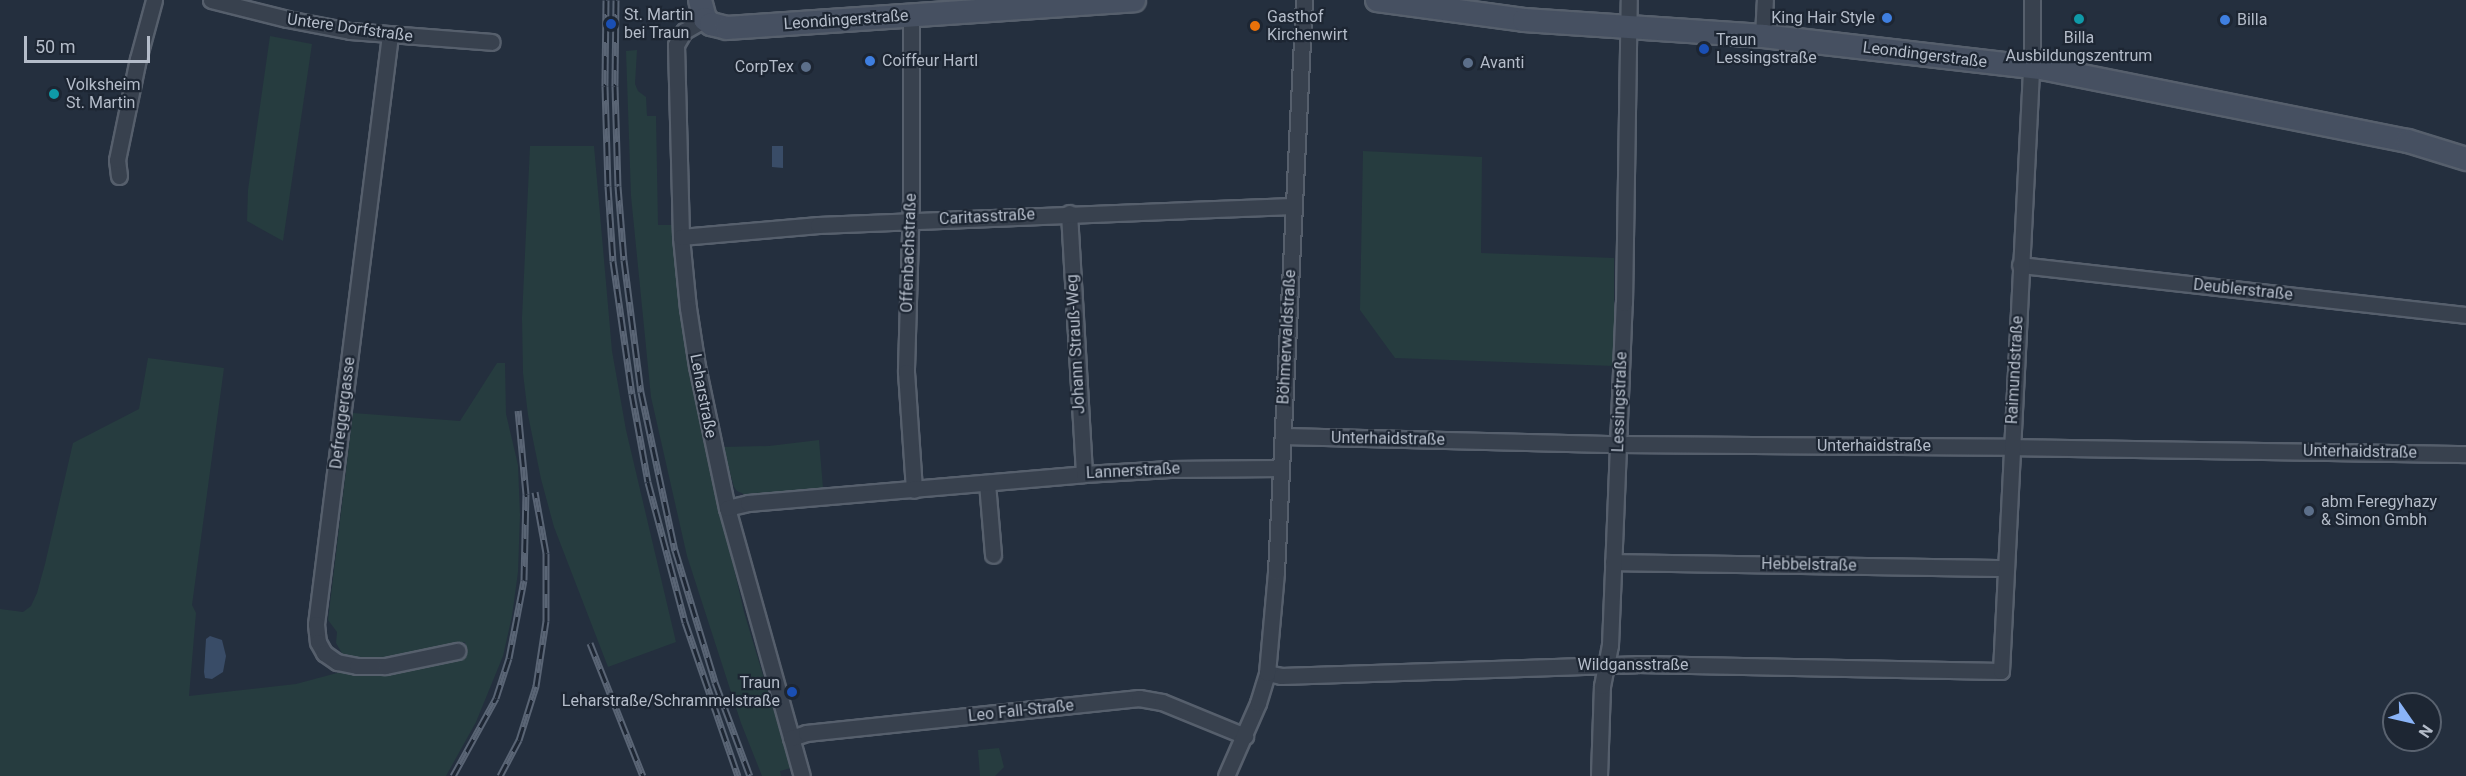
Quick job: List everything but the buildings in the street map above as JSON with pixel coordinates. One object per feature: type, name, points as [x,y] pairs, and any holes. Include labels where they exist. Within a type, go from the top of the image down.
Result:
[{"type":"street","points":[[119,177],[120,149],[138,59],[154,0]]},
{"type":"street","name":"Untere Dorfstraße","points":[[211,0],[287,19],[390,35],[492,42]]},
{"type":"street","name":"Leondingerstraße","points":[[703,9],[711,24],[728,28],[1134,0]]},
{"type":"street","name":"Böhmerwaldstraße","points":[[1226,776],[1258,704],[1267,673],[1276,572],[1304,0]]},
{"type":"street","name":"Leondingerstraße","points":[[1377,0],[1524,20],[1763,36],[2031,68],[2408,141],[2466,159]]},
{"type":"street","name":"Lessingstraße","points":[[1599,776],[1602,686],[1610,645],[1618,444],[1629,0]]},
{"type":"street","points":[[1763,36],[1765,0]]},
{"type":"street","name":"Raimundstraße","points":[[2001,671],[2031,68],[2032,0]]},
{"type":"street","name":"Leharstraße","points":[[703,9],[684,31],[676,45],[681,237],[697,366],[727,508],[802,776]]},
{"type":"street","name":"Offenbachstraße","points":[[911,16],[910,221],[906,372],[914,490]]},
{"type":"street","name":"Defreggergasse","points":[[390,35],[318,614],[318,642],[324,653],[337,662],[357,666],[385,666],[457,651]]},
{"type":"street","name":"Caritasstraße","points":[[681,237],[818,225],[1069,213],[1293,206]]},
{"type":"street","name":"Johann Strauß-Weg","points":[[1069,213],[1084,474]]},
{"type":"street","name":"Deublerstraße","points":[[2020,265],[2466,315]]},
{"type":"street","name":"Unterhaidstraße","points":[[1283,436],[1618,444],[2466,454]]},
{"type":"street","name":"Lannerstraße","points":[[727,508],[748,503],[1084,474],[1170,469],[1281,468]]},
{"type":"street","points":[[987,483],[993,555]]},
{"type":"street","name":"Hebbelstraße","points":[[1613,562],[2006,568]]},
{"type":"street","name":"Wildgansstraße","points":[[1267,673],[1281,676],[1606,664],[2001,671]]},
{"type":"street","name":"Leo Fall-Straße","points":[[791,738],[806,733],[1139,698],[1162,702],[1245,736]]},
{"type":"green space","points":[[270,36],[312,44],[283,241],[247,221],[248,190]]},
{"type":"green space","points":[[637,50],[635,84],[638,91],[646,97],[647,116],[656,116],[658,225],[673,225],[676,277],[691,381],[744,612],[791,768],[780,771],[781,776],[762,776],[741,723],[687,556],[651,397],[631,196],[626,51]]},
{"type":"green space","points":[[530,146],[594,146],[612,351],[626,430],[676,642],[608,667],[554,527],[541,479],[528,415],[523,373],[522,318]]},
{"type":"green space","points":[[1363,151],[1482,157],[1481,253],[1614,258],[1614,366],[1395,358],[1360,310]]},
{"type":"green space","points":[[148,358],[224,368],[192,605],[196,613],[189,696],[296,684],[337,673],[393,671],[467,654],[465,642],[384,659],[356,660],[343,655],[336,643],[337,632],[328,620],[353,413],[460,421],[497,363],[505,363],[506,414],[518,465],[520,515],[518,572],[512,616],[503,656],[476,722],[446,776],[0,776],[0,609],[23,612],[31,606],[45,564],[73,443],[139,409]]},
{"type":"green space","points":[[819,440],[823,488],[748,496],[734,487],[723,447],[769,446]]},
{"type":"green space","points":[[999,748],[1004,767],[995,776],[980,776],[978,750]]},
{"type":"water","points":[[772,146],[783,146],[783,168],[772,167]]},
{"type":"water","points":[[210,636],[222,640],[226,656],[223,672],[212,679],[205,678],[204,672],[206,639]]},
{"type":"railway","points":[[606,0],[605,86],[608,186],[613,261],[632,394],[648,482],[685,622],[738,776]]},
{"type":"railway","points":[[616,0],[615,86],[618,186],[624,260],[641,392],[675,550],[715,682],[750,776]]},
{"type":"railway","points":[[453,776],[496,698],[509,658],[524,580],[526,494],[518,410]]},
{"type":"railway","points":[[500,776],[519,740],[536,686],[546,621],[546,553],[535,492]]},
{"type":"railway","points":[[590,643],[643,776]]},
{"type":"place","name":"King Hair Style","points":[[1887,18]]},
{"type":"place","name":"Billa Ausbildungszentrum","points":[[2079,19]]},
{"type":"place","name":"Billa","points":[[2225,20]]},
{"type":"place","name":"St. Martin bei Traun","points":[[611,24]]},
{"type":"place","name":"Gasthof Kirchenwirt","points":[[1255,26]]},
{"type":"place","name":"Traun Lessingstraße","points":[[1704,49]]},
{"type":"place","name":"Coiffeur Hartl","points":[[870,61]]},
{"type":"place","name":"Avanti","points":[[1468,63]]},
{"type":"place","name":"CorpTex","points":[[806,67]]},
{"type":"place","name":"Volksheim St. Martin","points":[[54,94]]},
{"type":"place","name":"abm Feregyhazy & Simon Gmbh","points":[[2309,511]]},
{"type":"place","name":"Traun Leharstraße/Schrammelstraße","points":[[792,692]]}]
